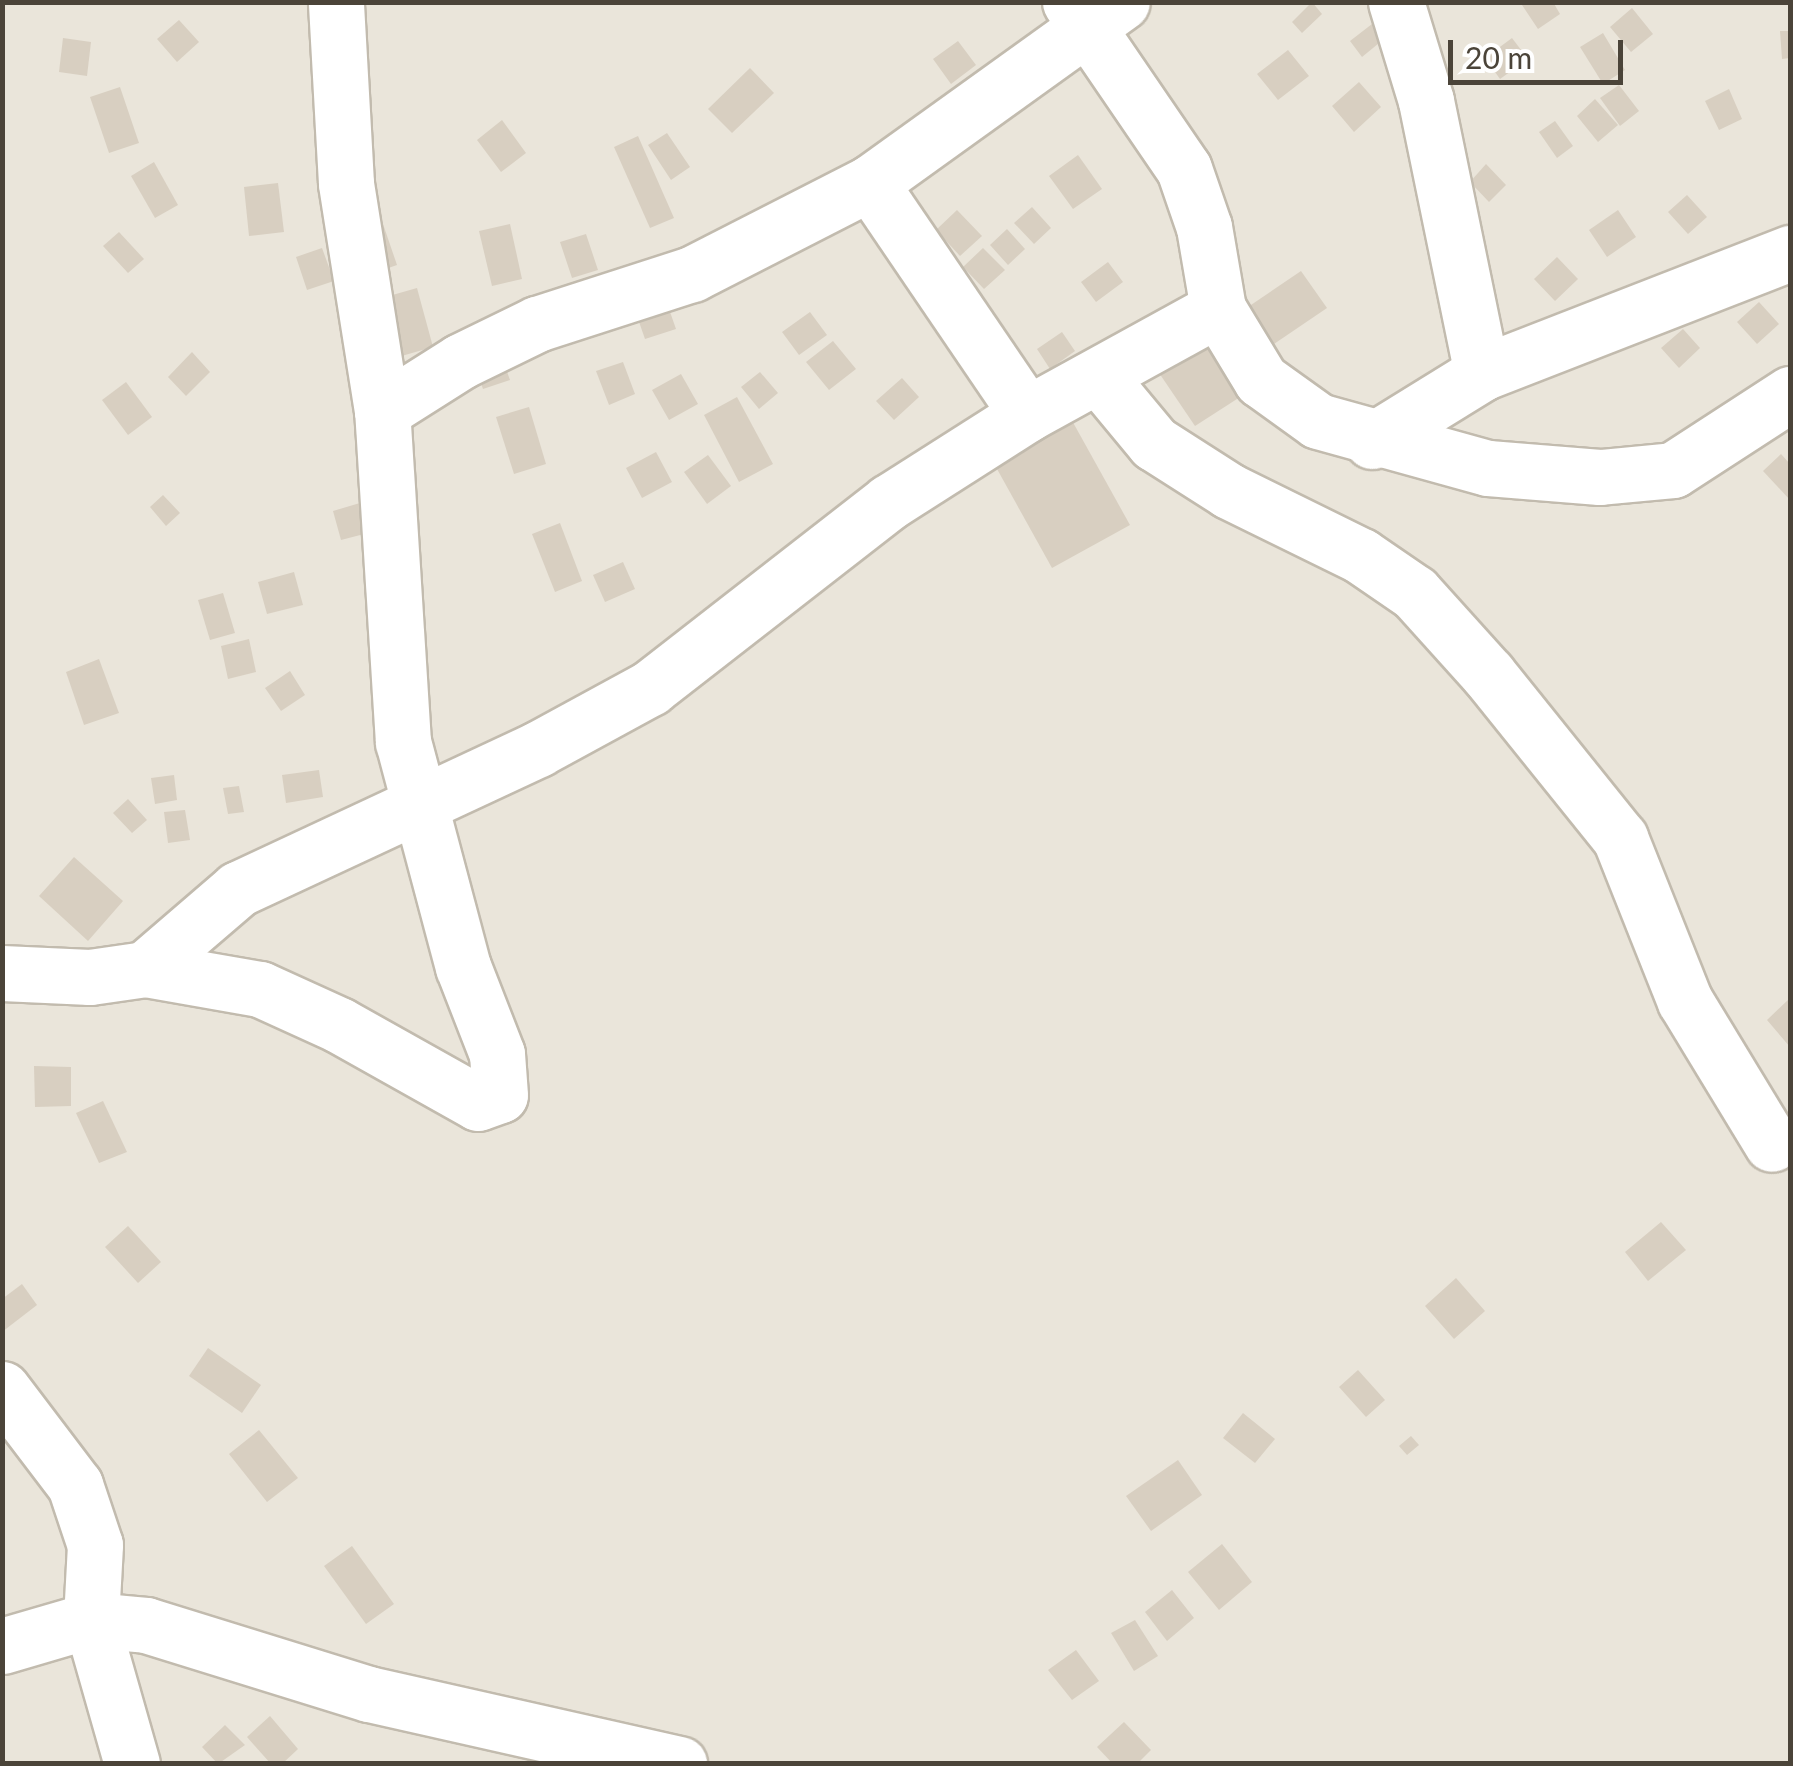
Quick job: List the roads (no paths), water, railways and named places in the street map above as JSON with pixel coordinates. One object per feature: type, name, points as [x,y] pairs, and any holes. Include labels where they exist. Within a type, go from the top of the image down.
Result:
[{"type":"street","points":[[2,973],[90,977],[145,969],[260,989],[339,1024],[478,1103],[500,1095],[496,1054],[463,967],[417,807],[395,672],[382,411],[346,183],[336,2]]},
{"type":"street","points":[[1396,2],[1426,102],[1482,373]]},
{"type":"street","points":[[382,411],[461,361],[537,324],[692,274],[870,183],[1094,10],[1184,168],[1204,227],[1218,309],[1261,380],[1306,414],[1372,441],[1488,468],[1600,478],[1672,470],[1790,394]]},
{"type":"street","points":[[870,183],[1027,414]]},
{"type":"street","points":[[1372,441],[1482,373],[1790,253]]},
{"type":"street","points":[[145,969],[238,889],[417,807],[650,688],[889,502],[1027,414],[1100,378],[1218,309]]},
{"type":"street","points":[[1100,378],[1154,443],[1201,475],[1361,556],[1415,594],[1488,674],[1620,838],[1685,1001],[1772,1144]]},
{"type":"street","points":[[2,1389],[75,1485],[95,1545],[91,1620],[132,1764]]},
{"type":"street","points":[[2,1646],[91,1620],[146,1625],[369,1694],[679,1764]]}]
